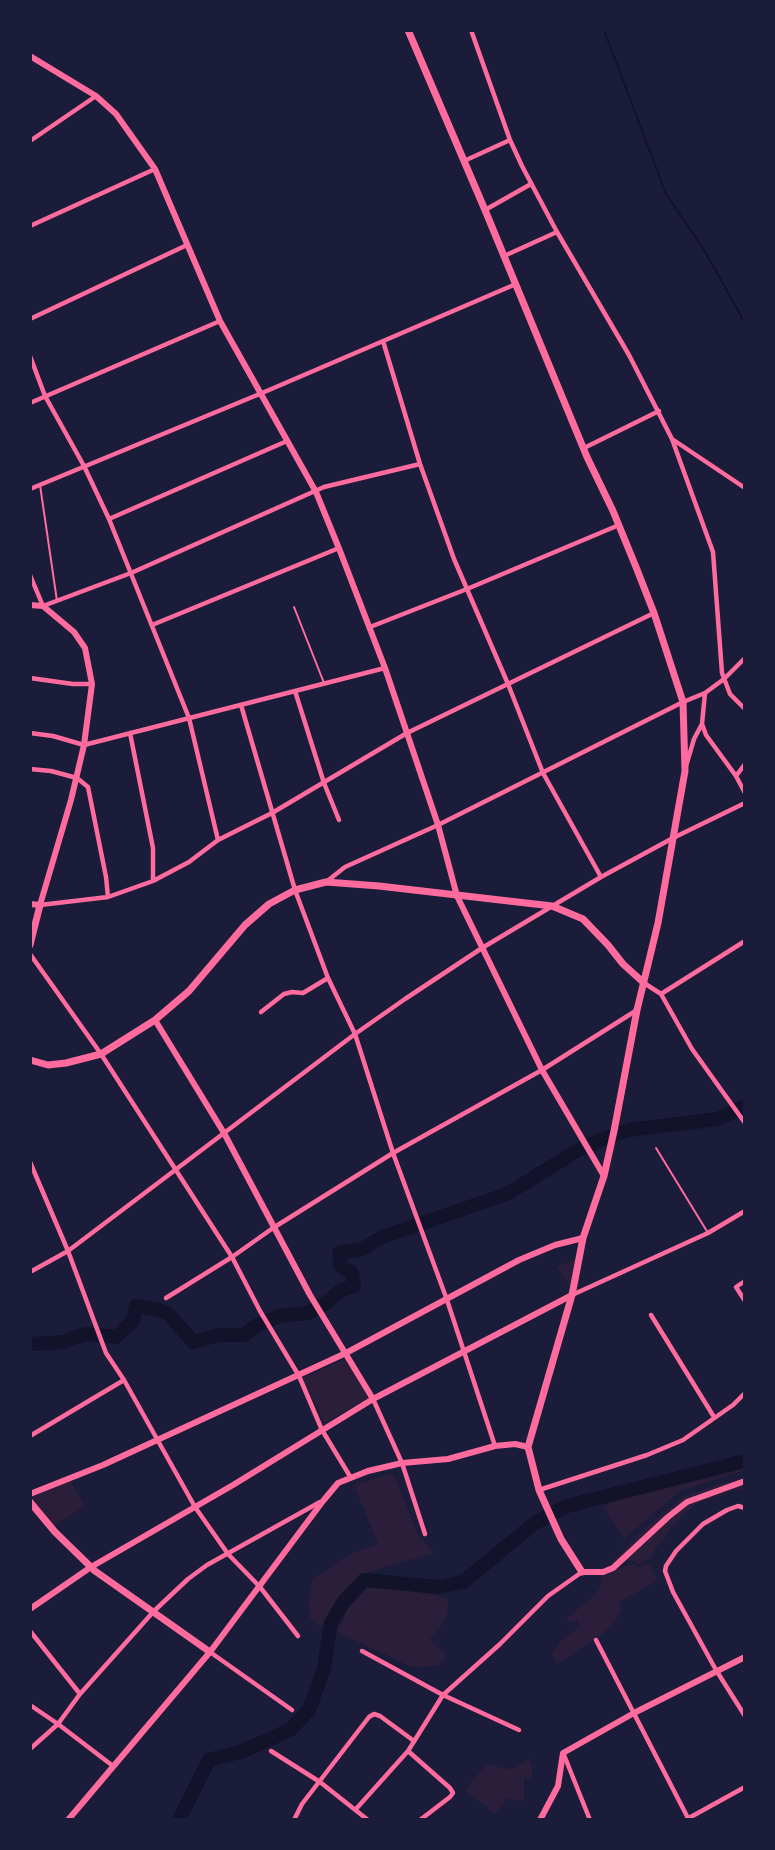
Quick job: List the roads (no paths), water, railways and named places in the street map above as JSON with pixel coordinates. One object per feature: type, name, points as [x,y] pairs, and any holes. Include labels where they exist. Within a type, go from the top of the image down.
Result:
[{"type":"main road","points":[[408,30],[584,448],[619,525],[654,613],[683,702],[685,771],[658,923],[637,1010],[604,1176],[583,1238],[572,1295],[528,1447],[538,1490],[561,1539],[582,1572]]},
{"type":"main road","points":[[30,1061],[48,1065],[101,1054],[155,1020],[189,991],[245,925],[269,904],[295,890],[326,882],[552,906],[583,920],[623,964],[644,983]]},
{"type":"main road","points":[[30,945],[40,904]]},
{"type":"main road","points":[[30,1502],[55,1532],[91,1567],[210,1652]]},
{"type":"street","points":[[471,30],[510,140],[531,184],[612,325],[672,439],[712,552],[722,673],[730,694],[745,709]]},
{"type":"street","points":[[30,56],[96,96],[117,114],[155,169],[220,321],[316,492],[385,668],[438,825],[457,896],[542,1070],[582,1142],[604,1176]]},
{"type":"street","points":[[30,141],[96,96]]},
{"type":"street","points":[[464,161],[510,140]]},
{"type":"street","points":[[30,226],[155,169]]},
{"type":"street","points":[[485,210],[531,184]]},
{"type":"street","points":[[504,256],[557,232]]},
{"type":"street","points":[[30,319],[187,245]]},
{"type":"street","points":[[30,489],[516,284]]},
{"type":"street","points":[[30,403],[220,321]]},
{"type":"street","points":[[383,340],[420,464],[454,559],[508,684],[543,773],[602,877]]},
{"type":"street","points":[[30,356],[45,396],[84,466],[109,519],[189,718],[218,840]]},
{"type":"street","points":[[584,448],[659,411]]},
{"type":"street","points":[[672,439],[745,488]]},
{"type":"street","points":[[109,519],[287,441]]},
{"type":"street","points":[[30,605],[43,606],[131,573],[333,485],[420,464]]},
{"type":"street","points":[[370,627],[619,525]]},
{"type":"street","points":[[152,625],[339,548]]},
{"type":"street","points":[[30,575],[43,606],[74,632],[85,648],[92,684],[77,778],[40,904]]},
{"type":"street","points":[[30,903],[108,897],[153,881],[189,862],[218,840],[272,813],[407,733],[654,613]]},
{"type":"street","points":[[326,882],[345,867],[438,825],[705,693],[724,679],[745,658]]},
{"type":"street","points":[[30,733],[54,736],[84,745],[385,668]]},
{"type":"street","points":[[30,678],[73,684],[92,684]]},
{"type":"street","points":[[295,691],[324,783],[339,820]]},
{"type":"street","points":[[685,771],[694,739],[702,724],[705,693]]},
{"type":"street","points":[[241,705],[295,890],[327,978],[355,1034],[393,1153],[447,1300],[495,1446]]},
{"type":"street","points":[[702,724],[706,735],[736,776],[745,793]]},
{"type":"street","points":[[130,733],[153,848],[153,881]]},
{"type":"street","points":[[736,776],[745,765]]},
{"type":"street","points":[[30,769],[51,771],[77,778],[90,791],[108,897]]},
{"type":"street","points":[[30,1272],[68,1251],[355,1034],[482,948],[602,877],[745,802]]},
{"type":"street","points":[[661,994],[745,941]]},
{"type":"street","points":[[30,954],[101,1054],[232,1257],[298,1376],[322,1430],[351,1478]]},
{"type":"street","points":[[261,1012],[284,994],[303,993],[327,978]]},
{"type":"street","points":[[644,983],[661,994],[692,1049],[745,1123]]},
{"type":"street","points":[[166,1298],[393,1153],[542,1070],[637,1010]]},
{"type":"street","points":[[155,1020],[224,1133],[310,1295],[373,1399],[402,1463],[425,1534]]},
{"type":"street","points":[[30,1162],[68,1251],[106,1353],[124,1380],[195,1507],[228,1554],[260,1587],[298,1636]]},
{"type":"street","points":[[30,1609],[91,1567],[373,1399],[572,1295],[708,1233],[745,1211]]},
{"type":"street","points":[[30,1494],[298,1376],[447,1300],[519,1260],[555,1245],[583,1238]]},
{"type":"street","points":[[745,1281],[736,1287],[745,1301]]},
{"type":"street","points":[[651,1315],[714,1417]]},
{"type":"street","points":[[30,1436],[124,1380]]},
{"type":"street","points":[[538,1490],[647,1455],[683,1440],[745,1394]]},
{"type":"street","points":[[68,1820],[210,1652],[322,1501],[338,1483],[368,1471],[402,1463],[448,1459],[495,1446],[515,1444],[528,1447]]},
{"type":"street","points":[[356,1809],[408,1751],[443,1695],[500,1644],[548,1596],[582,1572],[603,1572],[613,1568],[668,1516],[687,1502],[745,1481]]},
{"type":"street","points":[[30,1749],[58,1724],[80,1694],[154,1611],[197,1572],[322,1501]]},
{"type":"street","points":[[745,1508],[738,1506],[727,1510],[703,1524],[676,1551],[665,1571],[673,1592],[716,1670],[745,1716]]},
{"type":"street","points":[[30,1631],[80,1694]]},
{"type":"street","points":[[596,1640],[688,1820],[745,1787]]},
{"type":"street","points":[[363,1651],[443,1695],[519,1730]]},
{"type":"street","points":[[210,1652],[292,1710]]},
{"type":"street","points":[[563,1753],[634,1713],[745,1657]]},
{"type":"street","points":[[30,1705],[113,1766]]},
{"type":"street","points":[[294,1820],[302,1804],[369,1717],[374,1714],[380,1716],[414,1741]]},
{"type":"street","points":[[271,1751],[320,1782],[368,1820]]},
{"type":"street","points":[[408,1751],[453,1793],[420,1820]]},
{"type":"street","points":[[540,1820],[558,1786],[563,1753]]},
{"type":"street","points":[[563,1753],[590,1820]]},
{"type":"lane","points":[[40,485],[57,601]]},
{"type":"lane","points":[[294,607],[324,684]]},
{"type":"lane","points":[[656,1148],[708,1233]]},
{"type":"waterway","points":[[604,30],[666,194],[704,250],[745,323]]},
{"type":"waterway","points":[[30,1343],[65,1342],[87,1334],[116,1337],[133,1321],[136,1306],[169,1314],[193,1342],[218,1335],[244,1335],[258,1325],[279,1316],[308,1313],[326,1303],[341,1290],[354,1286],[352,1273],[341,1266],[339,1253],[362,1249],[382,1237],[507,1194],[580,1149],[603,1139],[629,1130],[718,1119],[745,1106]]},
{"type":"waterway","points":[[179,1820],[209,1760],[243,1751],[290,1730],[309,1710],[324,1668],[331,1623],[344,1601],[364,1580],[439,1587],[463,1582],[535,1523],[567,1506],[745,1461]]}]
